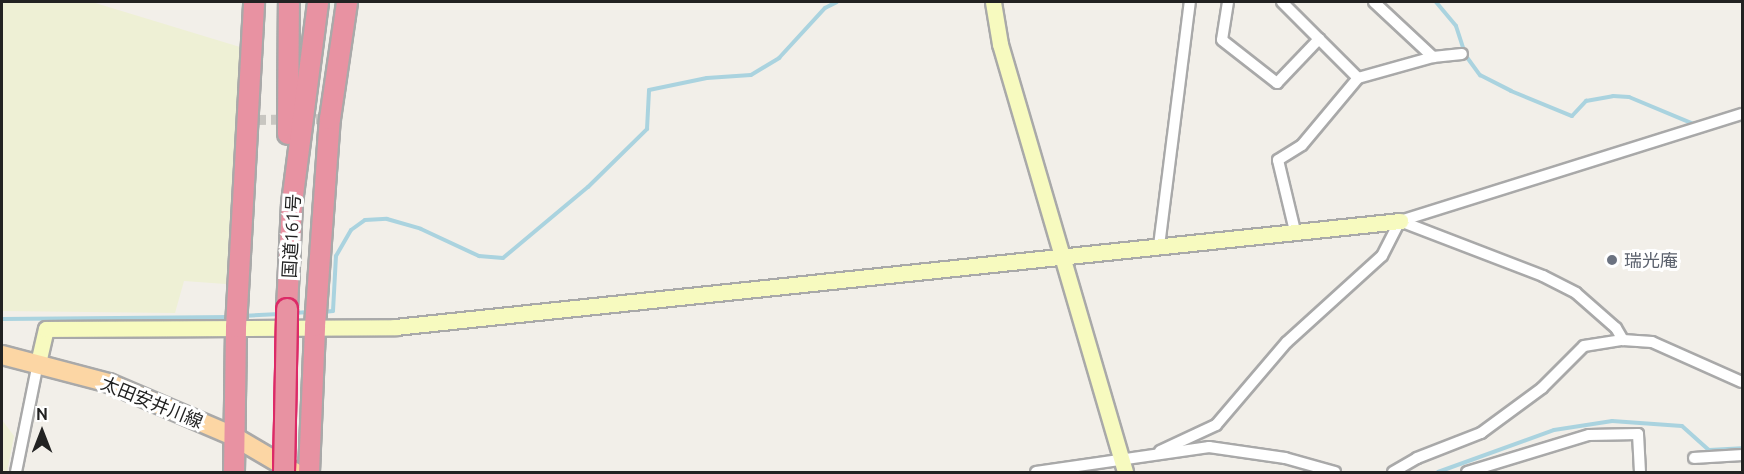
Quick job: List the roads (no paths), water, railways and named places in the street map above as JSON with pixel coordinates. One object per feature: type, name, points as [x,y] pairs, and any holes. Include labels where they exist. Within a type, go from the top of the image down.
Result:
[{"type":"highway","points":[[234,472],[236,327],[252,119],[254,2]]},
{"type":"highway","points":[[289,2],[287,152],[292,203]]},
{"type":"highway","points":[[309,472],[315,326],[330,119],[347,2]]},
{"type":"highway","name":"国道161号","points":[[284,472],[287,309],[292,203],[318,8]]},
{"type":"main road","name":"太田安井川線","points":[[2,355],[109,383],[233,436],[294,472]]},
{"type":"street","points":[[993,2],[1000,44],[1123,466]]},
{"type":"street","points":[[1159,246],[1190,2]]},
{"type":"street","points":[[1228,2],[1222,40],[1277,83],[1319,39]]},
{"type":"street","points":[[1282,2],[1358,78]]},
{"type":"street","points":[[1374,2],[1433,57]]},
{"type":"street","points":[[1294,231],[1278,160],[1302,145],[1358,78],[1433,57],[1462,54]]},
{"type":"street","points":[[16,472],[46,329],[395,327],[1400,221],[1743,114]]},
{"type":"street","points":[[1400,221],[1543,276],[1576,293],[1616,328],[1623,340]]},
{"type":"street","points":[[1036,472],[1123,466],[1216,425],[1287,342],[1382,256],[1400,221]]},
{"type":"street","points":[[1394,472],[1417,458],[1481,434],[1542,388],[1584,346],[1623,340],[1652,342],[1743,382]]},
{"type":"street","points":[[1467,472],[1589,435],[1638,434],[1640,472]]},
{"type":"street","points":[[1160,451],[1209,447],[1249,451],[1335,472]]},
{"type":"street","points":[[1695,458],[1743,455]]},
{"type":"waterway","points":[[323,312],[333,311],[336,256],[351,230],[365,220],[387,219],[421,229],[479,256],[503,258],[588,187],[647,129],[649,90],[707,78],[751,75],[779,58],[825,8],[837,2]]},
{"type":"waterway","points":[[1436,2],[1456,26],[1466,56],[1480,75],[1511,91],[1572,116],[1586,101],[1613,96],[1629,97],[1696,125]]},
{"type":"waterway","points":[[293,313],[310,312]]},
{"type":"waterway","points":[[242,316],[280,314]]},
{"type":"waterway","points":[[2,319],[232,317]]},
{"type":"waterway","points":[[1438,472],[1554,430],[1612,421],[1682,426],[1709,450],[1742,448]]},
{"type":"tunnel","points":[[256,120],[330,119]]},
{"type":"place","name":"瑞光庵","points":[[1612,260]]}]
